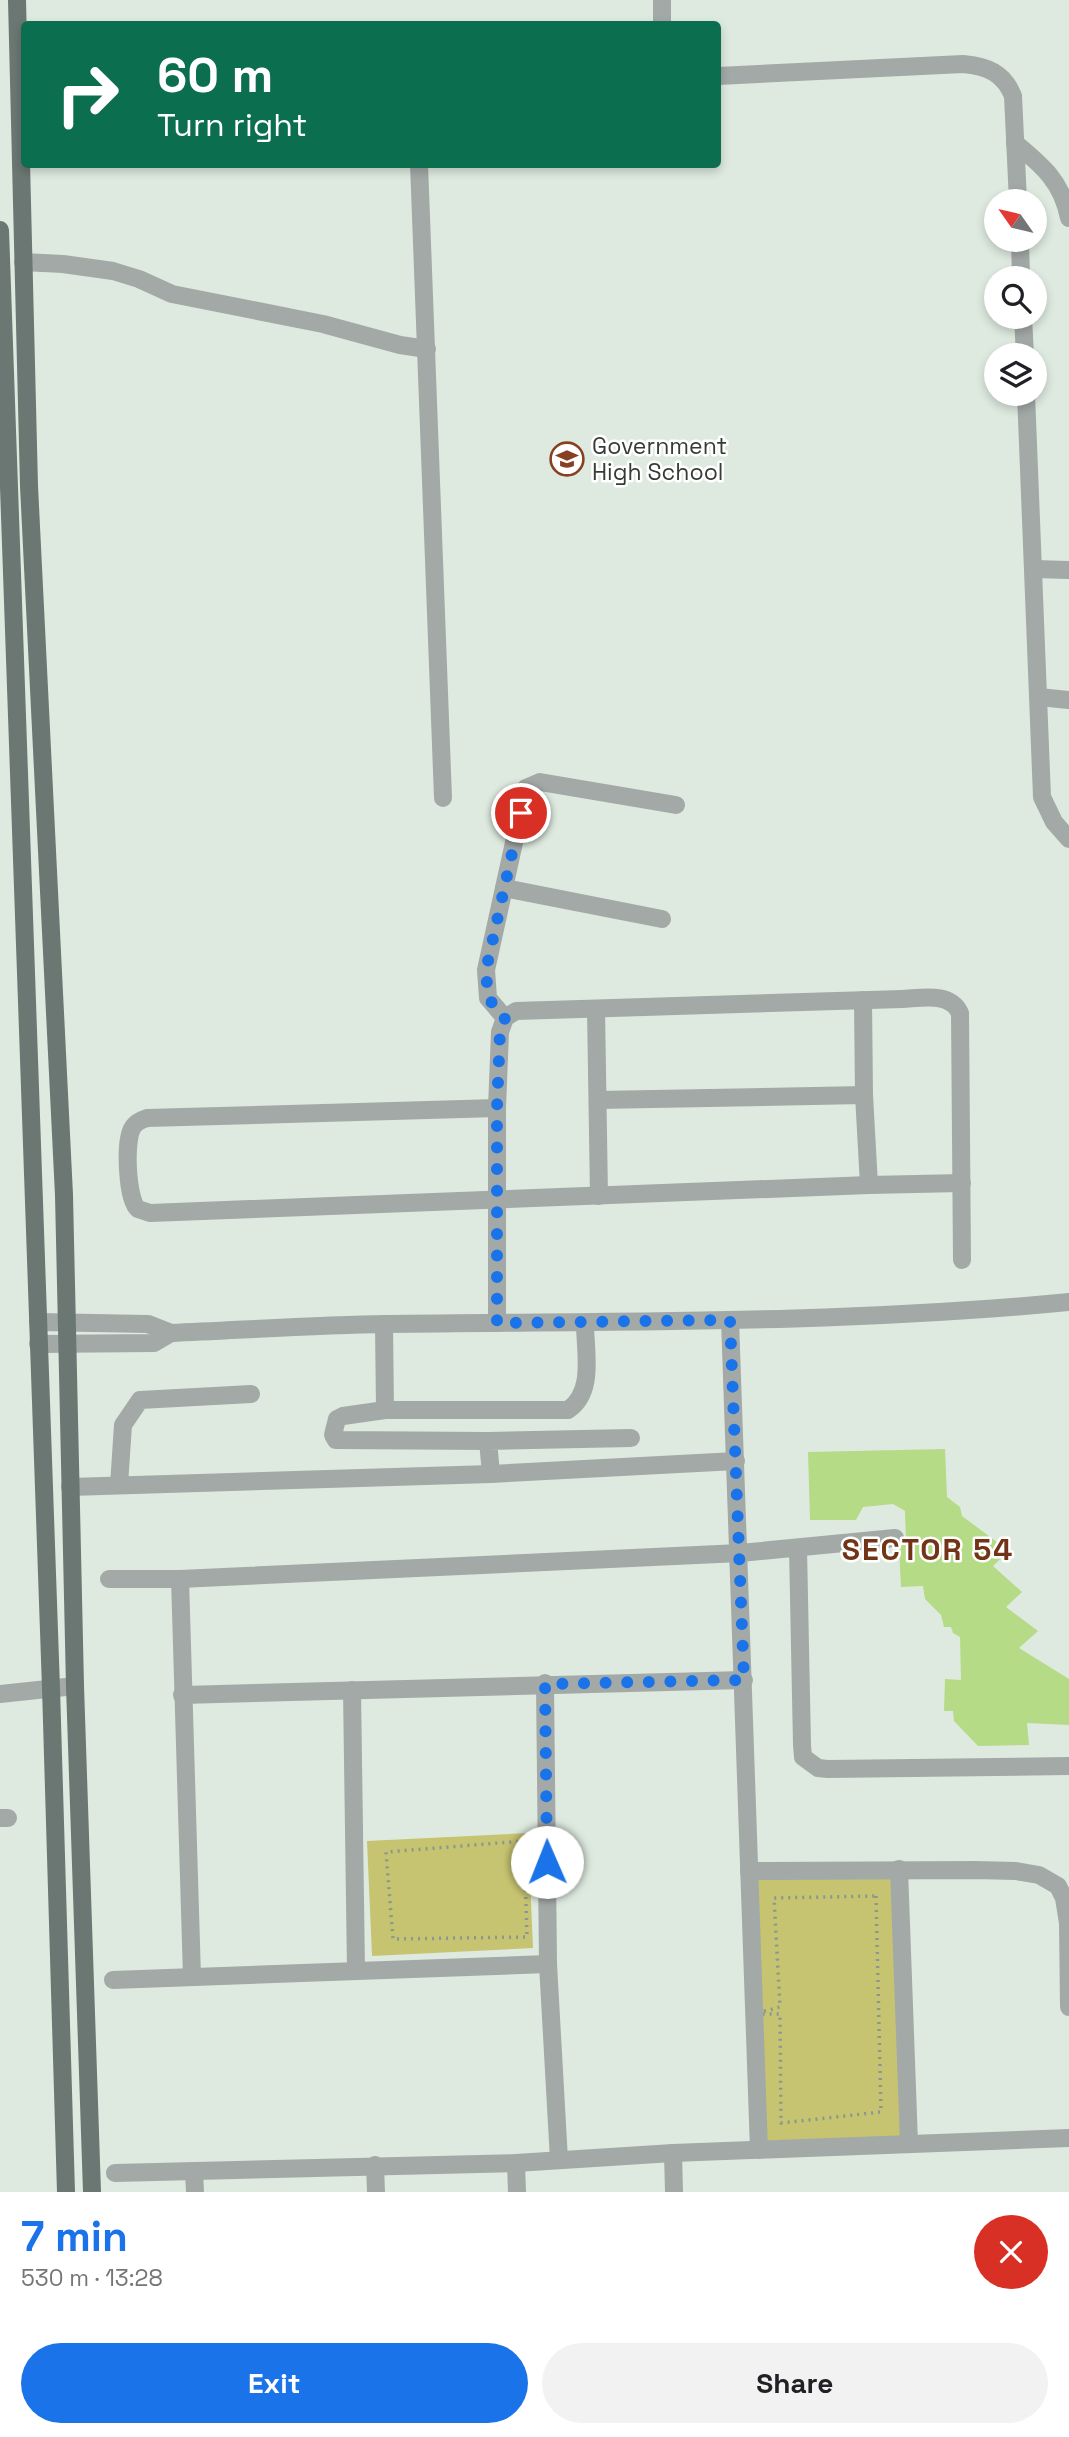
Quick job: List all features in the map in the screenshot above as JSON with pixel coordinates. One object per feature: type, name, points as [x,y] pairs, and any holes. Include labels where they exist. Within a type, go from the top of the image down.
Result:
[{"type":"main road","points":[[17,0],[30,500],[68,1322],[75,1686],[92,2192]]},
{"type":"main road","points":[[0,230],[66,2192]]},
{"type":"street","points":[[662,0],[662,21]]},
{"type":"street","points":[[721,76],[963,64],[984,66],[1008,84],[1013,96],[1018,189]]},
{"type":"street","points":[[1016,143],[1057,183],[1069,218]]},
{"type":"street","points":[[419,168],[443,799]]},
{"type":"street","points":[[23,262],[113,271],[172,294],[323,324],[400,345],[427,349]]},
{"type":"street","points":[[1027,406],[1042,797],[1054,822],[1069,839]]},
{"type":"street","points":[[1034,569],[1069,570]]},
{"type":"street","points":[[1039,697],[1069,700]]},
{"type":"street","points":[[505,1018],[488,998],[486,970],[526,788],[540,782],[677,805]]},
{"type":"street","points":[[504,888],[662,919]]},
{"type":"street","points":[[497,1323],[497,1108],[500,1032],[505,1018],[516,1011],[948,999],[956,1005],[960,1013],[962,1259]]},
{"type":"street","points":[[863,1000],[869,1185]]},
{"type":"street","points":[[596,1009],[599,1196]]},
{"type":"street","points":[[598,1100],[864,1094]]},
{"type":"street","points":[[497,1108],[147,1118],[132,1128],[128,1142],[130,1191],[134,1206],[150,1213],[962,1183]]},
{"type":"street","points":[[38,1322],[148,1324],[171,1333],[384,1324],[585,1323],[966,1312],[1069,1302]]},
{"type":"street","points":[[730,1320],[759,2150]]},
{"type":"street","points":[[585,1323],[586,1385],[576,1404],[568,1410],[386,1410],[344,1416],[334,1424],[333,1435],[336,1440],[344,1441],[631,1438]]},
{"type":"street","points":[[384,1324],[386,1410]]},
{"type":"street","points":[[38,1344],[154,1343],[171,1333]]},
{"type":"street","points":[[118,1485],[123,1425],[140,1400],[251,1394]]},
{"type":"street","points":[[488,1441],[491,1474]]},
{"type":"street","points":[[70,1487],[491,1474],[736,1461]]},
{"type":"street","points":[[109,1578],[180,1579],[740,1553],[895,1538]]},
{"type":"street","points":[[798,1548],[802,1745],[803,1757],[812,1765],[828,1769],[1069,1766]]},
{"type":"street","points":[[180,1579],[192,1978]]},
{"type":"street","points":[[182,1695],[744,1680]]},
{"type":"street","points":[[545,1684],[548,1964],[559,2160]]},
{"type":"street","points":[[0,1693],[75,1686]]},
{"type":"street","points":[[352,1690],[356,1970]]},
{"type":"street","points":[[899,1869],[909,2143]]},
{"type":"street","points":[[749,1871],[1016,1871],[1049,1879],[1058,1886],[1064,1898],[1068,1923],[1069,2007]]},
{"type":"street","points":[[113,1980],[548,1964]]},
{"type":"street","points":[[115,2173],[516,2163],[673,2153],[1069,2138]]},
{"type":"street","points":[[673,2153],[674,2192]]},
{"type":"street","points":[[516,2163],[517,2192]]},
{"type":"street","points":[[375,2165],[376,2192]]},
{"type":"street","points":[[194,2171],[195,2192]]},
{"type":"path","points":[[524,1841],[527,1937],[393,1939],[386,1852],[524,1841]]},
{"type":"path","points":[[876,1896],[881,2112],[781,2123],[780,2014],[754,2014],[780,2007],[774,1898],[876,1896]]},
{"type":"shaded area","points":[[528,1833],[533,1948],[372,1956],[367,1841]]},
{"type":"shaded area","points":[[899,1869],[909,2143],[759,2150],[749,1871]]},
{"type":"building","points":[[945,1449],[947,1497],[960,1507],[962,1516],[1009,1551],[993,1566],[1022,1592],[1006,1607],[1038,1631],[1019,1648],[1069,1679],[1069,1725],[1027,1723],[1029,1745],[978,1746],[954,1721],[953,1711],[944,1711],[945,1679],[961,1680],[960,1637],[953,1633],[951,1627],[944,1627],[941,1615],[925,1599],[923,1586],[901,1587],[899,1548],[906,1542],[905,1511],[893,1504],[863,1507],[856,1520],[810,1520],[808,1452]]},
{"type":"place","name":"Government High School","points":[[567,459]]},
{"type":"district","name":"SECTOR 54","points":[[928,1549]]},
{"type":"route","points":[[521,813],[486,970],[488,998],[505,1018],[500,1032],[497,1108],[497,1323],[730,1320],[744,1680],[545,1684],[547,1862]]}]
